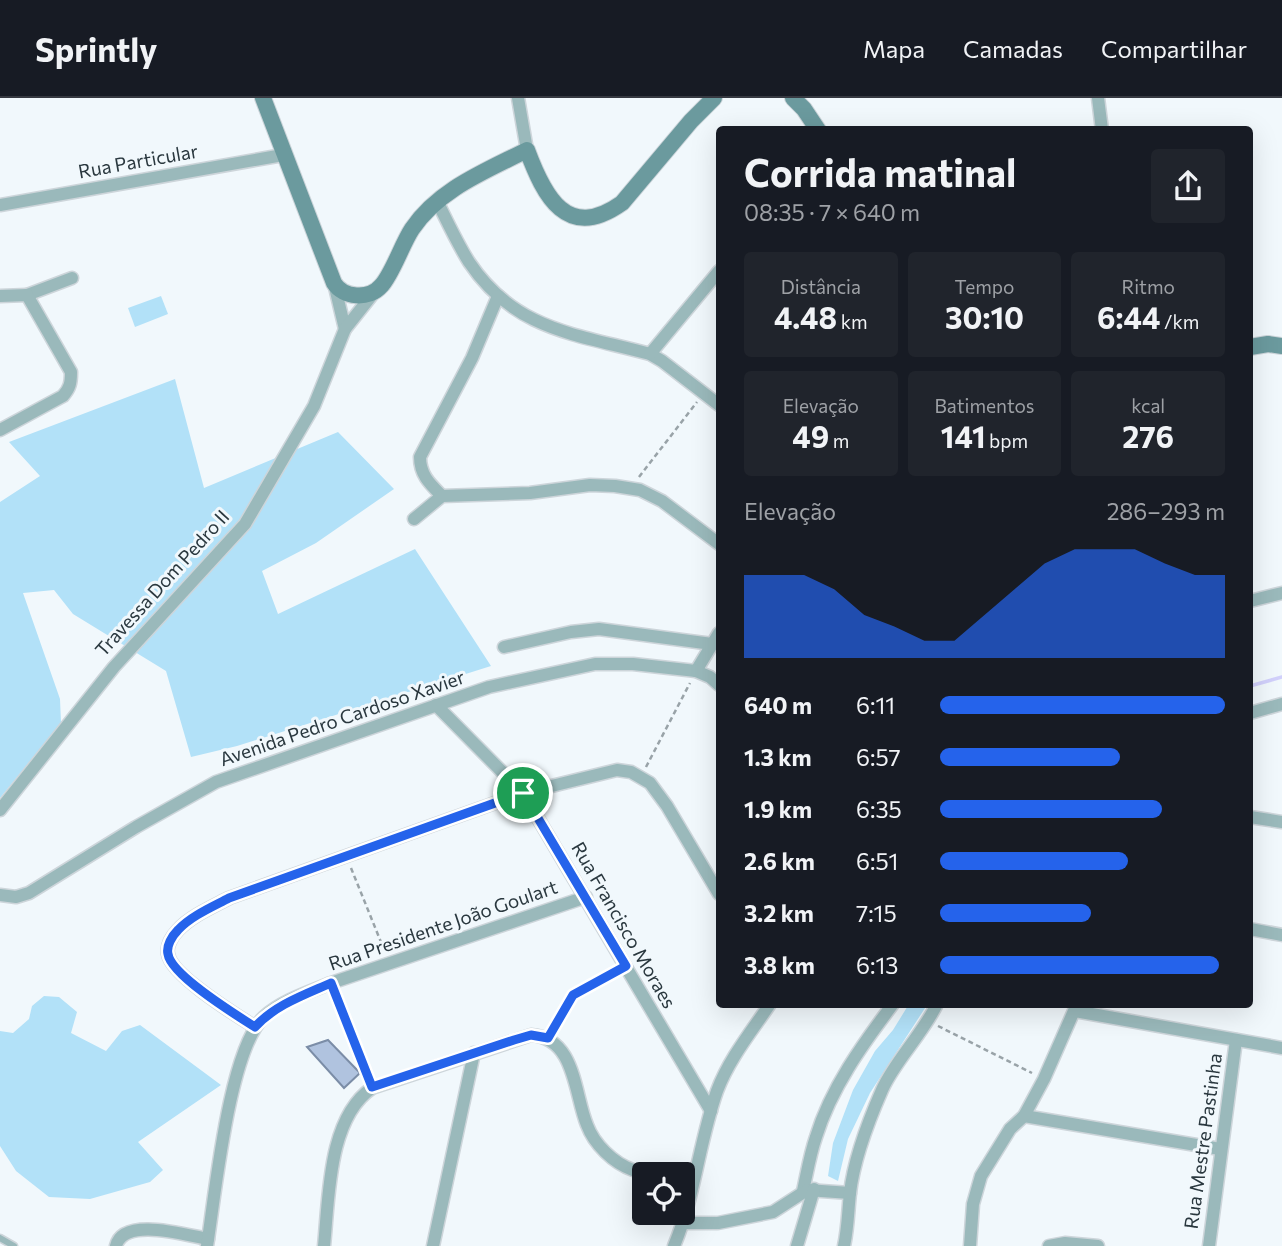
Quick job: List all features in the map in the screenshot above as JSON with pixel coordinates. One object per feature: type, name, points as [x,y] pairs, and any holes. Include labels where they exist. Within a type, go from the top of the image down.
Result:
[{"type":"street","points":[[263,98],[334,283],[345,329]]},
{"type":"street","points":[[518,98],[527,150],[544,190],[555,205],[567,214],[576,216],[601,215],[622,203],[691,121],[714,98]]},
{"type":"street","points":[[793,98],[815,126]]},
{"type":"street","points":[[1098,98],[1102,126]]},
{"type":"street","name":"Travessa Dom Pedro II","points":[[0,810],[114,667],[245,524],[314,407],[345,329],[382,286],[414,227],[437,201],[459,186],[527,150]]},
{"type":"street","name":"Rua Particular","points":[[0,205],[284,155]]},
{"type":"street","points":[[437,201],[468,261],[498,296],[517,312],[563,332],[650,354],[716,403]]},
{"type":"street","points":[[650,354],[716,275]]},
{"type":"street","points":[[0,296],[27,295],[72,278]]},
{"type":"street","points":[[334,283],[338,289],[352,296],[376,290]]},
{"type":"street","points":[[0,430],[63,396],[69,389],[71,380],[71,372],[27,295]]},
{"type":"street","points":[[442,496],[424,477],[420,457],[472,358],[498,296]]},
{"type":"street","points":[[1253,346],[1268,344],[1282,346]]},
{"type":"street","points":[[414,519],[442,496],[530,494],[590,485],[630,487],[662,501],[716,542]]},
{"type":"street","points":[[1253,600],[1282,593]]},
{"type":"street","points":[[504,647],[571,632],[599,629],[716,638],[696,671]]},
{"type":"street","name":"Avenida Pedro Cardoso Xavier","points":[[0,895],[16,897],[29,893],[146,821],[216,782],[489,687],[595,664],[633,664],[696,671],[716,682]]},
{"type":"street","points":[[1253,712],[1282,704]]},
{"type":"street","name":"Rua Francisco Moraes","points":[[436,705],[523,793],[711,1111]]},
{"type":"street","points":[[255,1027],[203,992],[173,965],[168,954],[169,944],[177,930],[229,898],[523,793],[617,770],[641,776],[650,783],[667,806],[716,889]]},
{"type":"street","points":[[1253,817],[1282,822]]},
{"type":"street","name":"Rua Presidente João Goulart","points":[[207,1243],[236,1075],[255,1027],[265,1015],[331,983],[586,897]]},
{"type":"street","points":[[1253,929],[1282,934]]},
{"type":"street","points":[[693,1162],[728,1065],[767,1008]]},
{"type":"street","points":[[797,1246],[809,1190],[816,1136],[828,1107],[866,1041],[889,1008]]},
{"type":"street","points":[[844,1246],[850,1193],[862,1140],[883,1087],[935,1008]]},
{"type":"street","points":[[970,1246],[973,1203],[981,1176],[1010,1129],[1024,1116],[1076,1008],[1282,1048]]},
{"type":"street","points":[[324,1246],[331,1182],[341,1132],[354,1103],[372,1087],[531,1035],[548,1038],[564,1054],[571,1068],[587,1126],[598,1145],[632,1169]]},
{"type":"street","name":"Rua Mestre Pastinha","points":[[1209,1246],[1236,1040]]},
{"type":"street","points":[[433,1246],[474,1053]]},
{"type":"street","points":[[1024,1116],[1220,1149]]},
{"type":"street","points":[[695,1223],[745,1220],[773,1212],[809,1190],[850,1193]]},
{"type":"street","points":[[674,1246],[683,1225]]},
{"type":"street","points":[[117,1242],[123,1233],[156,1229],[207,1243]]},
{"type":"street","points":[[1049,1246],[1065,1243],[1098,1246]]},
{"type":"lane","points":[[0,1238],[14,1246]]},
{"type":"path","points":[[630,487],[704,394]]},
{"type":"path","points":[[641,776],[696,671]]},
{"type":"path","points":[[345,855],[389,962]]},
{"type":"path","points":[[548,1038],[573,995],[626,966]]},
{"type":"path","points":[[331,983],[372,1087]]},
{"type":"path","points":[[929,1021],[1044,1079]]},
{"type":"shaded area","points":[[161,296],[168,314],[135,327],[128,308]]},
{"type":"shaded area","points":[[175,379],[204,488],[338,432],[394,489],[316,543],[262,571],[278,614],[415,549],[491,666],[237,746],[191,757],[166,671],[73,614],[54,590],[23,593],[60,699],[61,723],[0,798],[0,502],[40,476],[9,442]]},
{"type":"shaded area","points":[[44,996],[59,997],[77,1012],[71,1033],[106,1051],[122,1031],[140,1025],[221,1085],[138,1142],[163,1170],[150,1182],[90,1199],[49,1197],[16,1171],[0,1146],[0,1031],[13,1033],[29,1019],[32,1006]]},
{"type":"shaded area","points":[[907,1008],[925,1008],[870,1093],[848,1139],[838,1181],[828,1176],[833,1143],[853,1090],[875,1051]]},
{"type":"building","points":[[328,1040],[360,1073],[344,1088],[307,1047]]},
{"type":"waterway","points":[[1253,685],[1282,677]]},
{"type":"route","points":[[523,793],[626,966],[573,995],[548,1038],[531,1035],[372,1087],[331,983],[265,1015],[255,1027],[203,992],[173,965],[168,954],[169,944],[177,930],[229,898],[523,793]]}]
